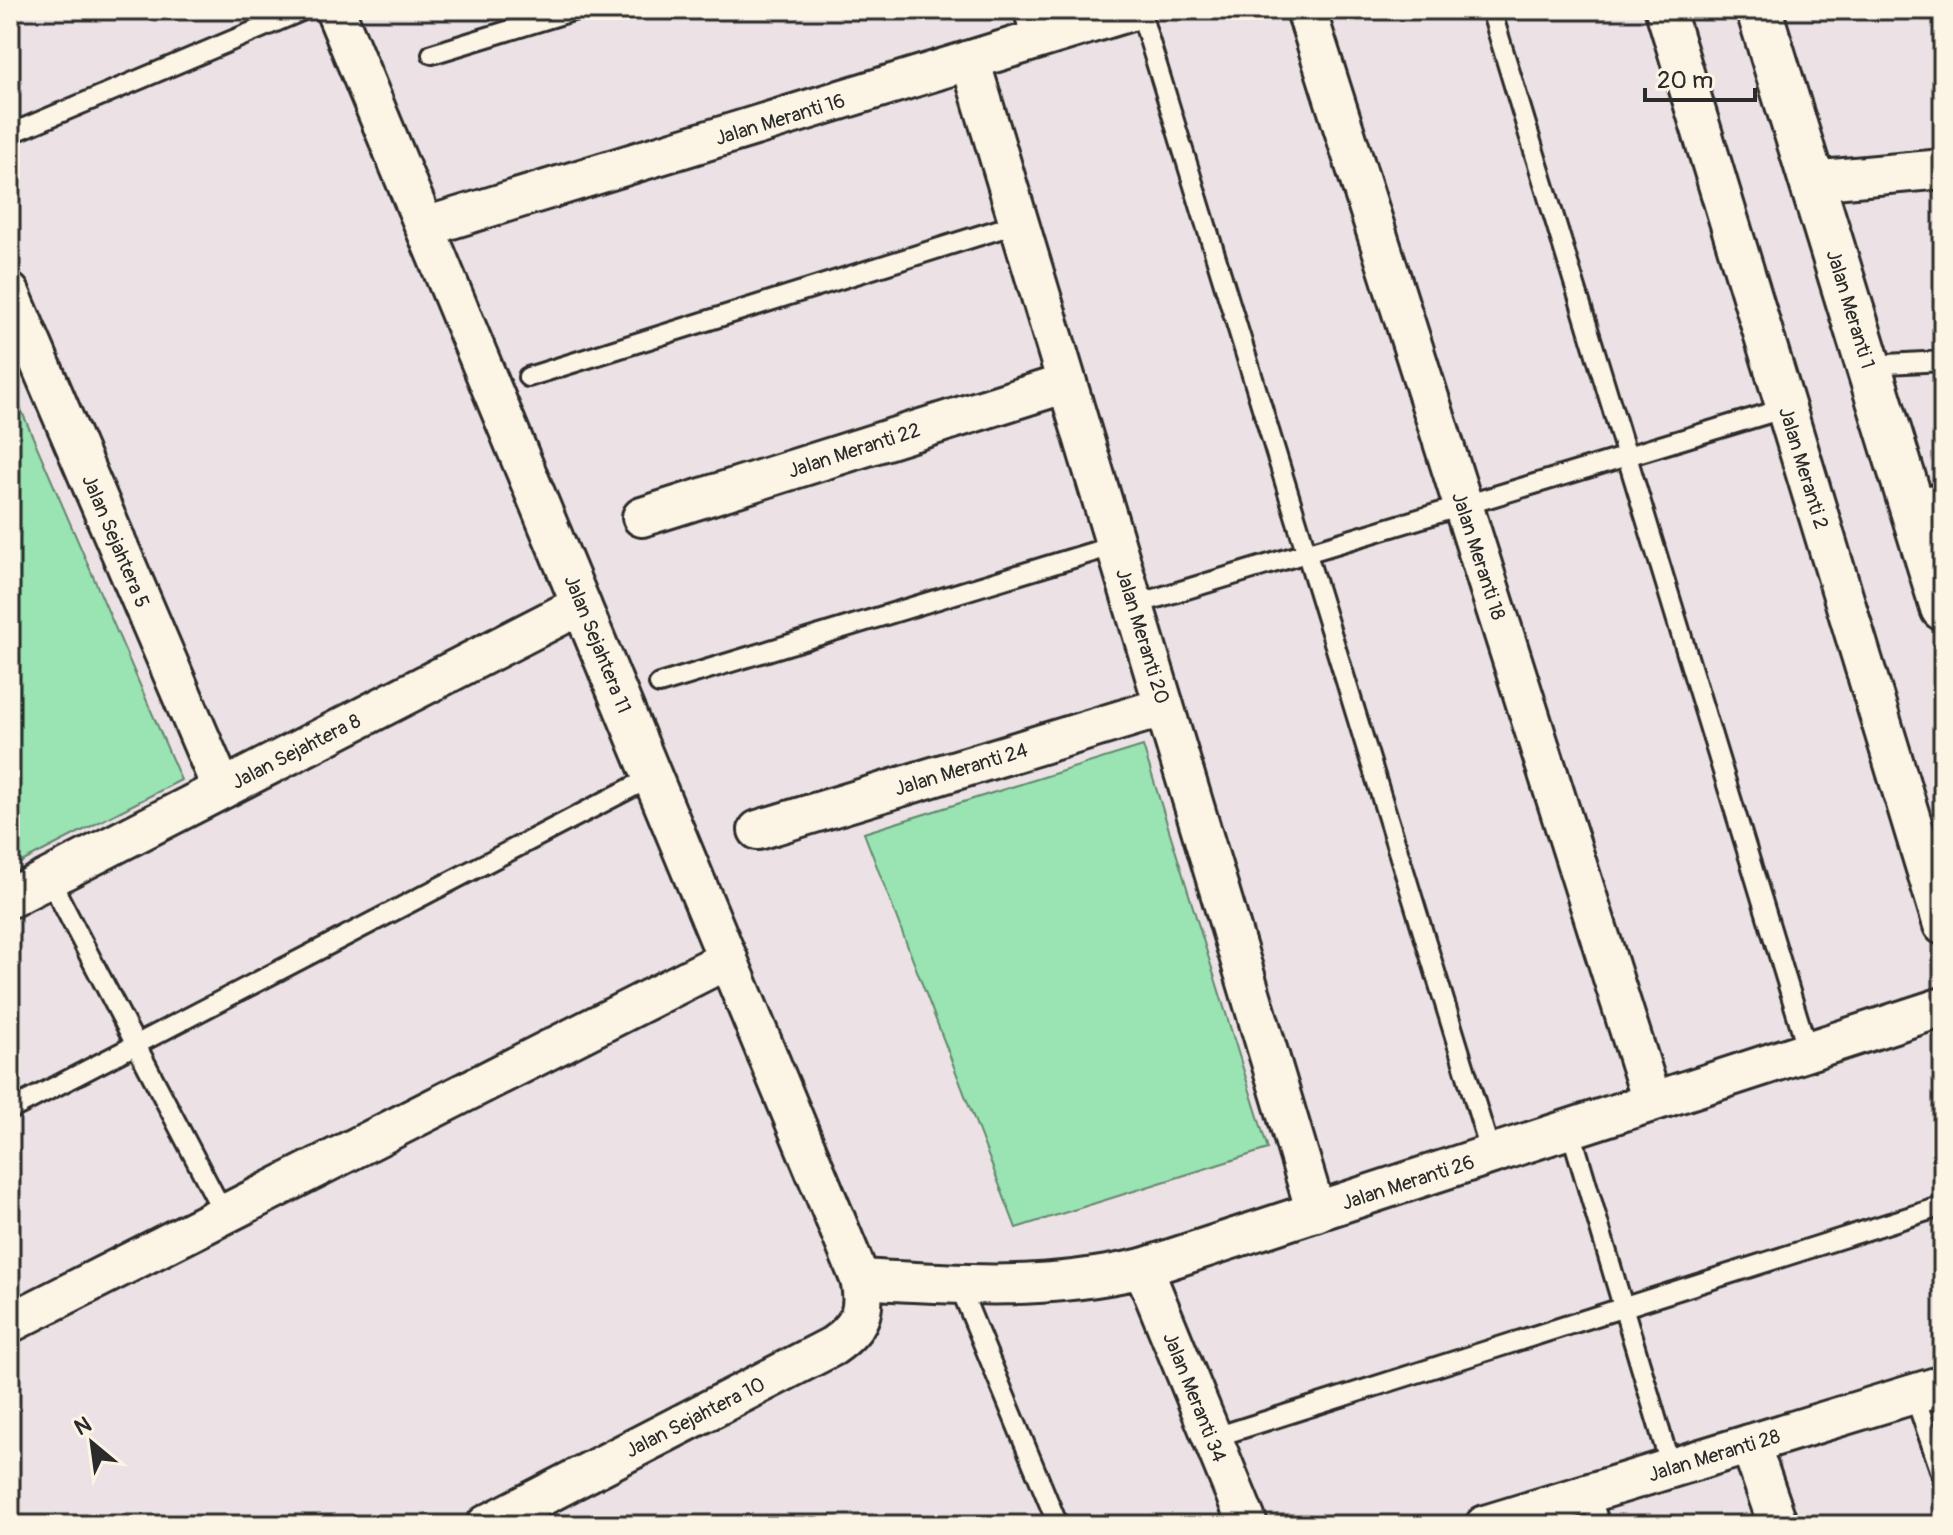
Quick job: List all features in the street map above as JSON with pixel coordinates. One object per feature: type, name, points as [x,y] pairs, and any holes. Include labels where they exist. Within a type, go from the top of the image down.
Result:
[{"type":"street","name":"Jalan Sejahtera 11","points":[[335,10],[860,1279]]},
{"type":"street","name":"Jalan Meranti 16","points":[[425,227],[970,60],[1028,26],[1137,10]]},
{"type":"street","name":"Jalan Meranti 18","points":[[1306,10],[1652,1101]]},
{"type":"street","name":"Jalan Meranti 2","points":[[1665,10],[1943,925]]},
{"type":"street","name":"Jalan Meranti 1","points":[[1759,10],[1868,365],[1927,505],[1943,608]]},
{"type":"street","name":"Jalan Meranti 20","points":[[970,60],[1316,1212]]},
{"type":"street","points":[[1811,181],[1943,169]]},
{"type":"street","name":"Jalan Sejahtera 5","points":[[10,293],[17,331],[222,789]]},
{"type":"street","name":"Jalan Meranti 22","points":[[642,517],[1067,383]]},
{"type":"street","name":"Jalan Sejahtera 8","points":[[10,898],[581,605]]},
{"type":"street","name":"Jalan Meranti 24","points":[[758,830],[1164,707]]},
{"type":"street","points":[[10,1323],[728,959]]},
{"type":"street","name":"Jalan Meranti 26","points":[[860,1279],[959,1285],[1039,1285],[1143,1268],[1943,1007]]},
{"type":"street","name":"Jalan Meranti 34","points":[[1143,1268],[1248,1525]]},
{"type":"street","name":"Jalan Sejahtera 10","points":[[486,1525],[833,1346],[848,1335],[863,1309],[860,1279]]},
{"type":"street","name":"Jalan Meranti 28","points":[[1485,1525],[1594,1509],[1671,1468],[1928,1389]]},
{"type":"street","points":[[1750,1444],[1778,1525]]},
{"type":"lane","points":[[10,134],[304,10]]},
{"type":"lane","points":[[432,54],[576,10]]},
{"type":"lane","points":[[1137,10],[1491,1154]]},
{"type":"lane","points":[[1491,10],[1808,1051]]},
{"type":"lane","points":[[528,377],[1019,223]]},
{"type":"lane","points":[[1868,365],[1943,361]]},
{"type":"lane","points":[[1134,605],[1786,408]]},
{"type":"lane","points":[[659,684],[1116,545]]},
{"type":"lane","points":[[10,1110],[652,777]]},
{"type":"lane","points":[[49,878],[224,1214]]},
{"type":"lane","points":[[1570,1128],[1671,1468]]},
{"type":"lane","points":[[1212,1438],[1943,1206]]},
{"type":"lane","points":[[959,1285],[1058,1525]]},
{"type":"lane","points":[[1928,1389],[1943,1478]]},
{"type":"green space","points":[[10,384],[181,780],[10,868]]},
{"type":"green space","points":[[1143,746],[1268,1149],[1016,1228],[864,833]]}]
